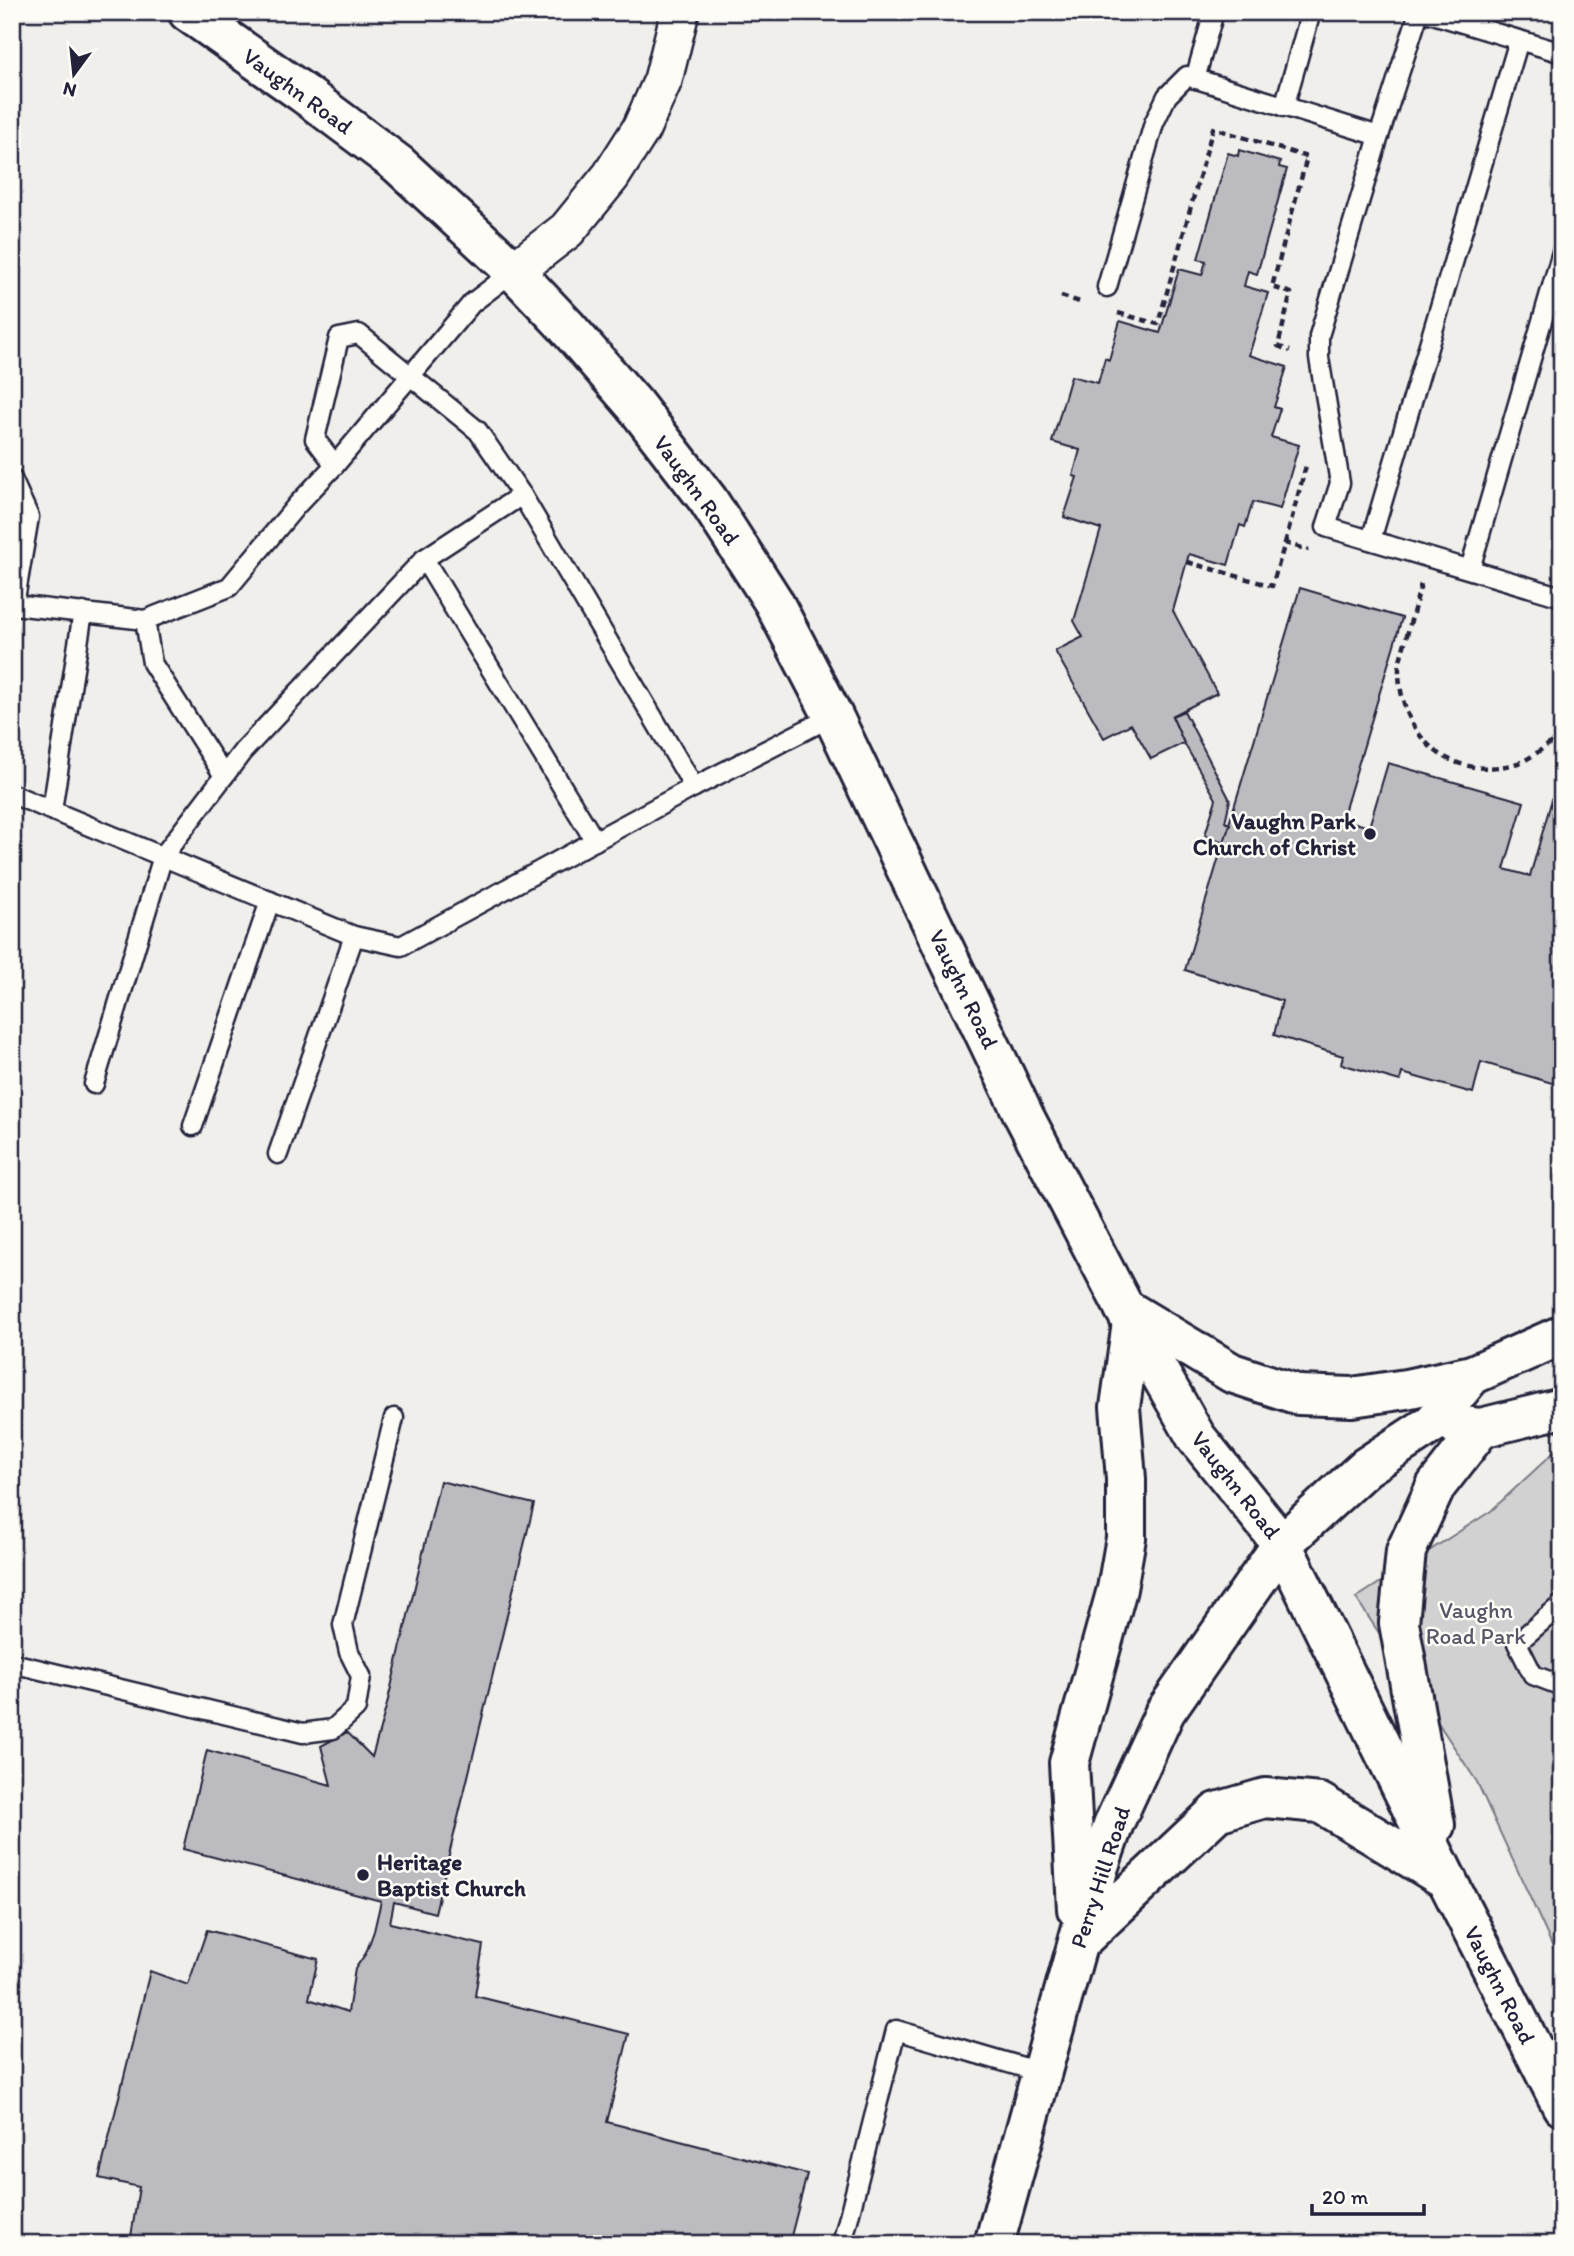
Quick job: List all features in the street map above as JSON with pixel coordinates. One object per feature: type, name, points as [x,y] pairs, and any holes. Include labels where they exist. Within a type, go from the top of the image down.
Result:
[{"type":"main road","name":"Vaughn Road","points":[[188,12],[398,164],[514,271],[634,404],[709,500],[773,601],[833,716],[1026,1118],[1128,1315],[1196,1437],[1282,1544],[1562,2106]]},
{"type":"main road","points":[[1079,1942],[1069,1763],[1117,1589],[1126,1538],[1126,1479],[1120,1407],[1128,1315],[1232,1373],[1299,1395],[1352,1397],[1472,1375],[1562,1335]]},
{"type":"main road","name":"Perry Hill Road","points":[[994,2244],[1114,1823],[1166,1712],[1282,1544],[1366,1467],[1433,1423],[1472,1375]]},
{"type":"main road","points":[[1433,1423],[1481,1428],[1562,1408]]},
{"type":"main road","points":[[1445,1875],[1399,1623],[1406,1551],[1436,1486],[1481,1428]]},
{"type":"main road","points":[[1079,1942],[1217,1812],[1265,1798],[1320,1803],[1445,1875]]},
{"type":"street","points":[[514,271],[567,230],[619,164],[641,129],[663,80],[680,12]]},
{"type":"lane","points":[[1195,79],[1214,12]]},
{"type":"lane","points":[[1284,107],[1311,12]]},
{"type":"lane","points":[[1419,12],[1319,336],[1319,358],[1339,482],[1326,527],[1562,597]]},
{"type":"lane","points":[[1426,12],[1562,53]]},
{"type":"lane","points":[[1371,540],[1519,40]]},
{"type":"lane","points":[[1107,287],[1154,123],[1167,96],[1187,76],[1379,136]]},
{"type":"lane","points":[[1469,569],[1562,252]]},
{"type":"lane","points":[[12,479],[29,517],[13,611],[83,612],[145,620],[229,587],[472,303],[514,271]]},
{"type":"lane","points":[[335,465],[315,439],[339,338],[359,334],[478,431],[522,495],[694,787]]},
{"type":"lane","points":[[94,1084],[163,856],[243,751],[424,559],[522,495]]},
{"type":"lane","points":[[424,559],[595,841]]},
{"type":"lane","points":[[52,810],[83,612]]},
{"type":"lane","points":[[145,620],[152,663],[224,776]]},
{"type":"lane","points":[[12,794],[354,936],[401,947],[694,787],[833,716]]},
{"type":"lane","points":[[193,1126],[271,901]]},
{"type":"lane","points":[[278,1154],[354,936]]},
{"type":"lane","points":[[12,1663],[303,1733],[333,1729],[356,1708],[361,1676],[349,1652],[343,1625],[394,1418]]},
{"type":"lane","points":[[1562,1604],[1517,1643],[1533,1675],[1562,1686]]},
{"type":"lane","points":[[842,2244],[896,2030],[1043,2073]]},
{"type":"path","points":[[1109,310],[1158,324],[1213,128],[1307,157],[1272,287],[1291,293],[1278,346],[1290,351],[1293,364]]},
{"type":"path","points":[[1061,296],[1085,303]]},
{"type":"path","points":[[1187,562],[1272,586],[1308,459]]},
{"type":"path","points":[[1285,543],[1310,550]]},
{"type":"path","points":[[1409,580],[1421,584],[1399,664],[1399,692],[1412,724],[1424,741],[1439,753],[1464,765],[1499,767],[1521,762],[1560,737],[1562,730]]},
{"type":"green space","name":"Vaughn Road Park","points":[[1562,1448],[1562,1967],[1477,1782],[1356,1598],[1491,1511],[1554,1452]]},
{"type":"building","name":"Vaughn Park Church of Christ","points":[[1239,150],[1280,162],[1279,167],[1287,169],[1257,274],[1248,271],[1244,286],[1268,293],[1249,355],[1287,367],[1274,407],[1280,409],[1271,437],[1299,445],[1280,509],[1253,502],[1245,527],[1240,525],[1228,565],[1189,554],[1173,611],[1217,693],[1172,716],[1184,743],[1151,759],[1131,724],[1104,738],[1055,651],[1083,637],[1074,621],[1101,529],[1064,517],[1077,477],[1073,476],[1080,450],[1052,442],[1071,376],[1098,383],[1105,358],[1109,360],[1120,321],[1160,333],[1179,269],[1202,275],[1206,261],[1198,259],[1228,153],[1238,156]]},
{"type":"building","name":"Vaughn Park Church of Christ","points":[[1300,588],[1402,618],[1342,819],[1369,827],[1388,763],[1524,802],[1504,869],[1530,876],[1562,764],[1562,1086],[1481,1062],[1473,1093],[1402,1073],[1400,1081],[1341,1064],[1343,1056],[1274,1035],[1282,1001],[1185,970]]},
{"type":"building","points":[[1184,711],[1230,800],[1225,822],[1230,824],[1224,842],[1205,835],[1216,799],[1172,716]]},
{"type":"building","name":"Heritage Baptist Church","points":[[440,1481],[534,1504],[435,1913],[394,1902],[390,1923],[483,1945],[475,1996],[629,2034],[607,2122],[807,2174],[789,2244],[133,2244],[130,2243],[139,2187],[99,2178],[150,1971],[188,1985],[207,1930],[318,1959],[309,1999],[348,2012],[355,1969],[366,1953],[381,1901],[183,1849],[207,1750],[331,1785],[321,1746],[347,1732],[372,1757]]},
{"type":"place","name":"Vaughn Park Church of Christ","points":[[1370,834]]},
{"type":"place","name":"Heritage Baptist Church","points":[[363,1875]]}]
